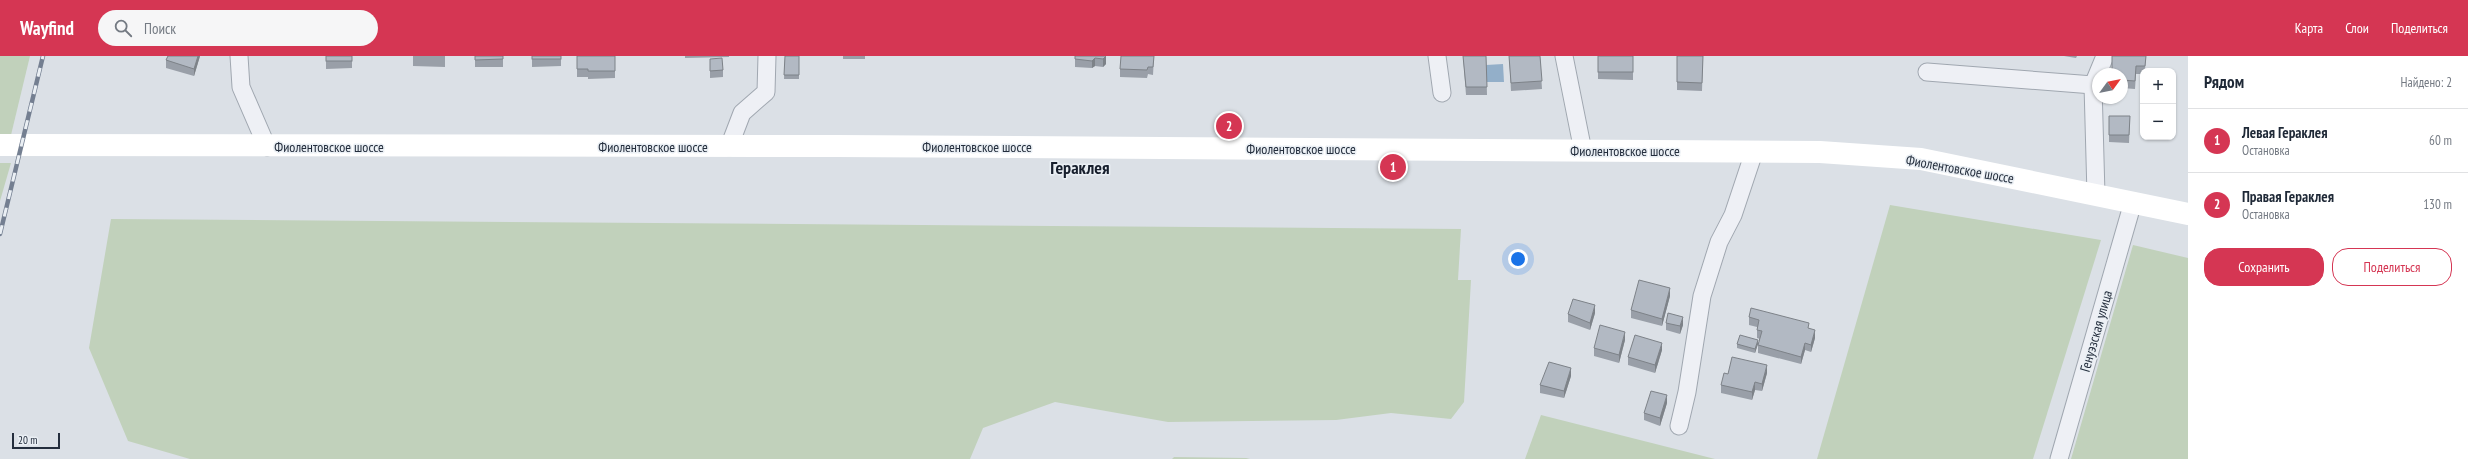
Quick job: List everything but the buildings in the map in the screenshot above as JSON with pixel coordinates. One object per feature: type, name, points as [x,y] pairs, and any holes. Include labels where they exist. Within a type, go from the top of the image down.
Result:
[{"type":"main road","name":"Фиолентовское шоссе","points":[[0,146],[729,147],[1820,152],[1922,159],[2188,214]]},
{"type":"street","points":[[239,56],[241,88],[267,147]]},
{"type":"street","points":[[729,147],[742,113],[766,92],[767,56]]},
{"type":"street","points":[[1437,56],[1442,93]]},
{"type":"street","points":[[1564,56],[1583,151]]},
{"type":"street","points":[[2100,68],[2105,56]]},
{"type":"street","points":[[1927,72],[2092,85]]},
{"type":"street","points":[[2094,104],[2096,195]]},
{"type":"street","points":[[1679,426],[1687,392],[1702,296],[1720,242],[1733,215],[1754,152]]},
{"type":"street","name":"Генуэзская улица","points":[[2059,459],[2133,202]]},
{"type":"green space","points":[[0,56],[30,56],[11,135],[0,135]]},
{"type":"green space","points":[[0,163],[11,163],[0,201]]},
{"type":"green space","points":[[1890,205],[2101,240],[2033,459],[1817,459]]},
{"type":"green space","points":[[111,219],[1461,229],[1458,280],[1471,280],[1464,402],[1451,419],[1391,413],[1336,420],[1168,422],[1055,402],[983,428],[970,459],[190,459],[128,441],[89,348]]},
{"type":"green space","points":[[2133,245],[2188,258],[2188,459],[2071,459]]},
{"type":"green space","points":[[1541,415],[1715,459],[1525,459]]},
{"type":"green space","points":[[1174,457],[1246,458],[1250,459],[1172,459]]},
{"type":"water","points":[[1503,64],[1504,82],[1486,82],[1486,65]]},
{"type":"railway","points":[[0,234],[43,56]]},
{"type":"place","name":"Правая Гераклея","points":[[1229,126]]},
{"type":"place","name":"Левая Гераклея","points":[[1393,167]]},
{"type":"district","name":"Гераклея","points":[[1080,167]]}]
